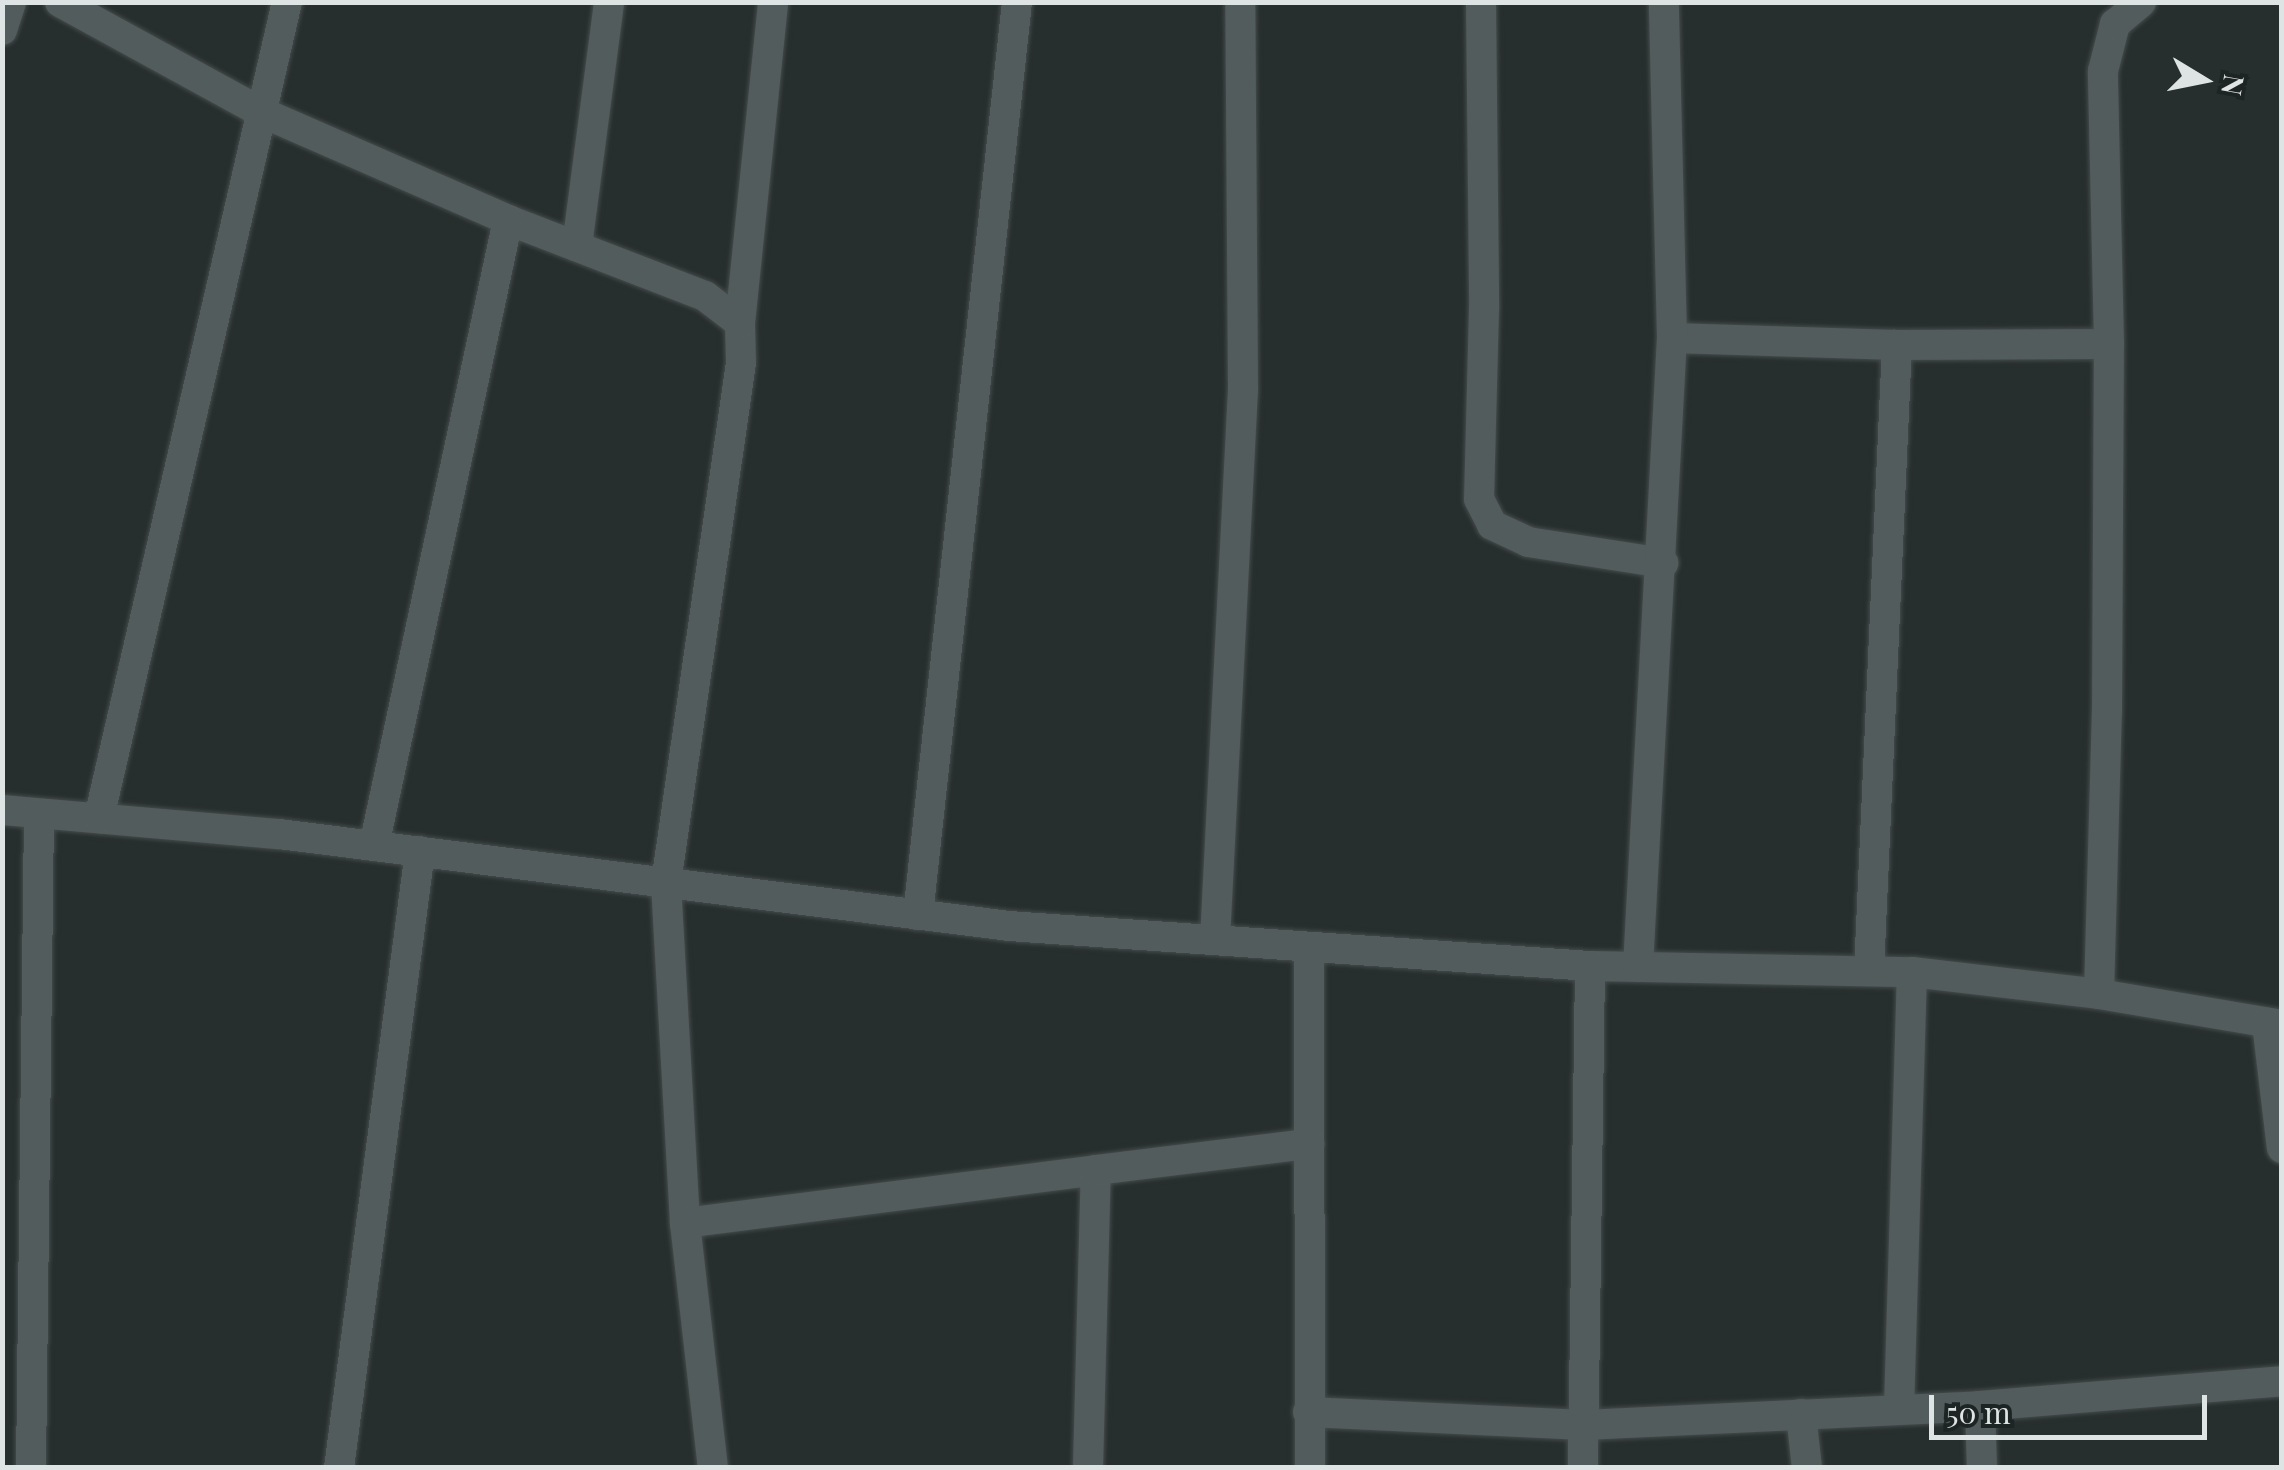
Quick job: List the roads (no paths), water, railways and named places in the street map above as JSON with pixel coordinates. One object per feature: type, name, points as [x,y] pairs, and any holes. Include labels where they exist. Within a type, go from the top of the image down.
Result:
[{"type":"street","points":[[2,30],[11,2]]},
{"type":"street","points":[[60,2],[260,112],[508,220],[705,296],[740,323]]},
{"type":"street","points":[[99,818],[287,2]]},
{"type":"street","points":[[577,246],[609,2]]},
{"type":"street","points":[[713,1468],[685,1224],[666,883],[738,382],[740,323],[773,2]]},
{"type":"street","points":[[918,915],[1017,2]]},
{"type":"street","points":[[1215,940],[1243,389],[1240,2]]},
{"type":"street","points":[[1481,2],[1484,309],[1478,499],[1492,525],[1528,542],[1663,562]]},
{"type":"street","points":[[1638,967],[1663,562],[1672,338],[1664,2]]},
{"type":"street","points":[[2099,994],[2108,712],[2109,344],[2103,72],[2115,24],[2141,2]]},
{"type":"street","points":[[374,846],[508,220]]},
{"type":"street","points":[[1672,338],[1897,345],[2109,344]]},
{"type":"street","points":[[1870,971],[1897,345]]},
{"type":"street","points":[[2,810],[420,851],[918,915],[1309,948],[1590,966],[1912,972],[2099,994],[2274,1024],[2282,1148]]},
{"type":"street","points":[[31,1468],[39,814]]},
{"type":"street","points":[[339,1468],[420,851]]},
{"type":"street","points":[[1309,948],[1310,1468]]},
{"type":"street","points":[[1583,1468],[1590,966]]},
{"type":"street","points":[[1899,1409],[1912,972]]},
{"type":"street","points":[[685,1224],[1309,1144]]},
{"type":"street","points":[[1088,1468],[1096,1170]]},
{"type":"street","points":[[1308,1412],[1584,1425],[1980,1406],[2282,1381]]},
{"type":"street","points":[[1980,1406],[1982,1468]]},
{"type":"street","points":[[1801,1414],[1807,1468]]}]
